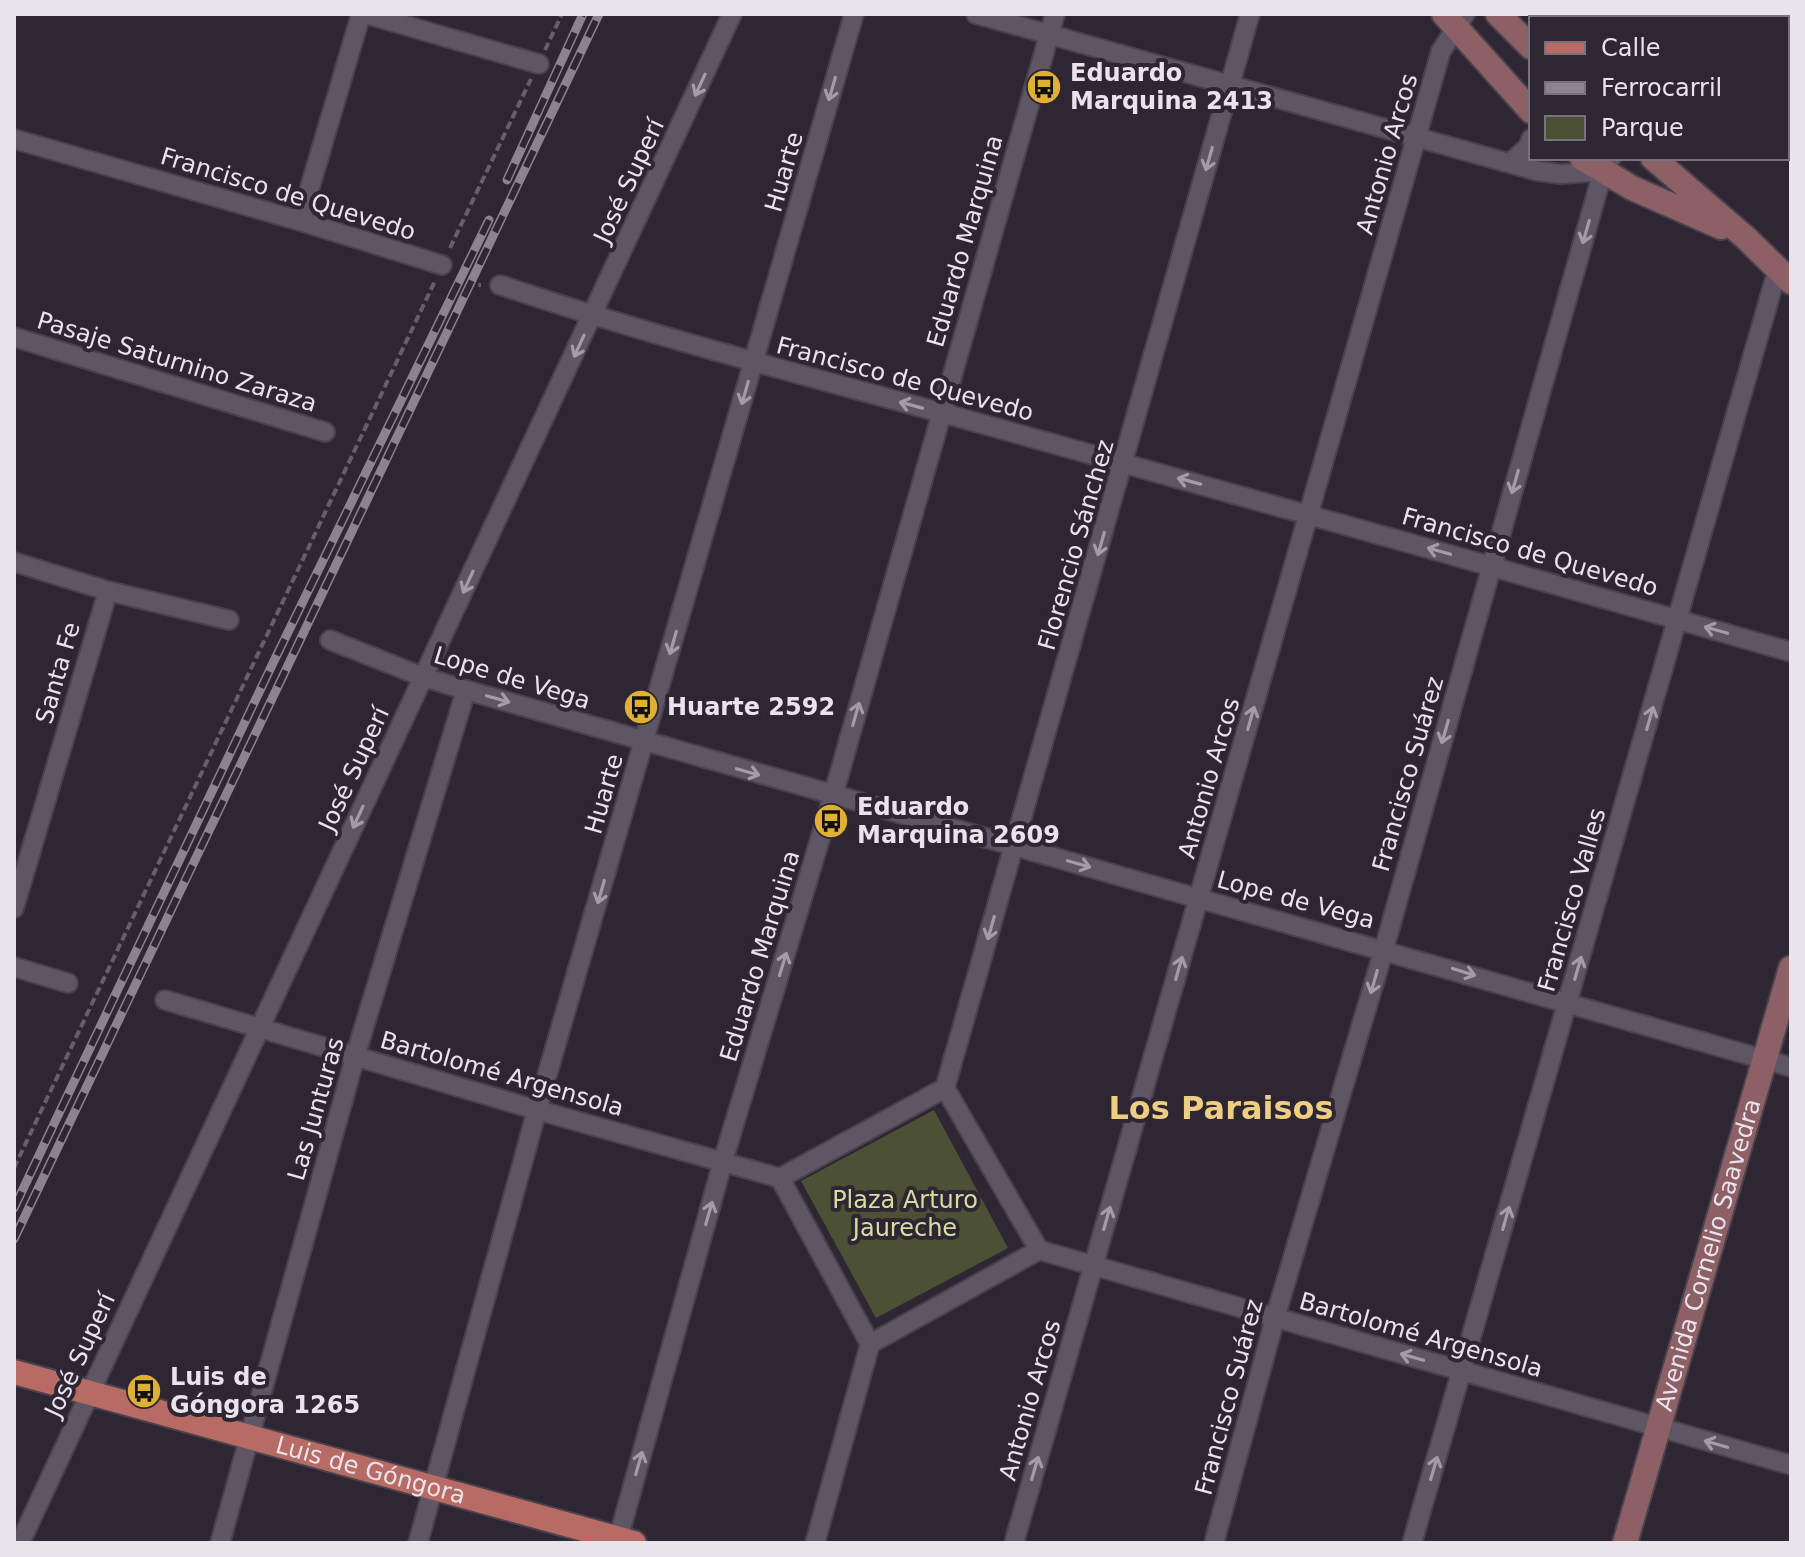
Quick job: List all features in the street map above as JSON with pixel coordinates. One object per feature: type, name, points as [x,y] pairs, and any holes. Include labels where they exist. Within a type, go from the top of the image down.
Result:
[{"type":"main road","points":[[1505,18],[1529,45]]},
{"type":"main road","points":[[1455,19],[1529,109]]},
{"type":"main road","points":[[1655,160],[1785,276]]},
{"type":"main road","points":[[1607,164],[1632,188],[1746,238]]},
{"type":"main road","name":"Avenida Cornelio Saavedra","points":[[1625,1543],[1791,968]]},
{"type":"main road","name":"Luis de Góngora","points":[[14,1372],[623,1541]]},
{"type":"street","points":[[300,221],[364,14],[539,64]]},
{"type":"street","name":"José Superí","points":[[20,1543],[732,14]]},
{"type":"street","name":"Huarte","points":[[418,1543],[537,1110],[854,14]]},
{"type":"street","points":[[976,14],[1537,171],[1561,174],[1607,164]]},
{"type":"street","name":"Eduardo Marquina","points":[[623,1541],[723,1161],[833,796],[1055,14]]},
{"type":"street","name":"Florencio Sánchez","points":[[945,1088],[1250,14]]},
{"type":"street","name":"Antonio Arcos","points":[[1014,1543],[1441,51],[1455,19]]},
{"type":"street","name":"Francisco de Quevedo","points":[[14,139],[442,265]]},
{"type":"street","points":[[1510,163],[1529,144]]},
{"type":"street","name":"Francisco Suárez","points":[[1214,1543],[1275,1318],[1384,949],[1607,164]]},
{"type":"street","name":"Francisco Valles","points":[[1412,1543],[1774,282],[1785,276]]},
{"type":"street","name":"Francisco de Quevedo","points":[[500,285],[593,317],[754,363],[1309,515],[1791,652]]},
{"type":"street","name":"Pasaje Saturnino Zaraza","points":[[14,337],[325,432]]},
{"type":"street","points":[[14,562],[108,591],[229,620]]},
{"type":"street","name":"Santa Fe","points":[[14,908],[108,591]]},
{"type":"street","name":"Lope de Vega","points":[[330,640],[423,677],[466,690],[1791,1067]]},
{"type":"street","name":"Las Junturas","points":[[220,1543],[355,1057],[466,690]]},
{"type":"street","points":[[14,967],[68,983]]},
{"type":"street","name":"Bartolomé Argensola","points":[[165,1000],[780,1178]]},
{"type":"street","points":[[815,1543],[870,1344],[780,1178],[945,1088],[1039,1250],[870,1344]]},
{"type":"street","name":"Bartolomé Argensola","points":[[1039,1250],[1791,1465]]},
{"type":"path","points":[[14,1168],[562,14]]},
{"type":"path","points":[[442,265],[471,285],[500,285]]},
{"type":"green space","name":"Plaza Arturo Jaureche","points":[[934,1110],[1008,1248],[876,1318],[801,1181]]},
{"type":"railway","points":[[507,180],[583,14]]},
{"type":"railway","points":[[14,1239],[599,14]]},
{"type":"railway","points":[[14,1208],[273,663],[489,220]]},
{"type":"place","name":"Eduardo Marquina 2413","points":[[1044,87]]},
{"type":"place","name":"Huarte 2592","points":[[641,707]]},
{"type":"place","name":"Eduardo Marquina 2609","points":[[831,821]]},
{"type":"place","name":"Luis de Góngora 1265","points":[[144,1391]]},
{"type":"district","name":"Los Paraisos","points":[[1221,1108]]}]
